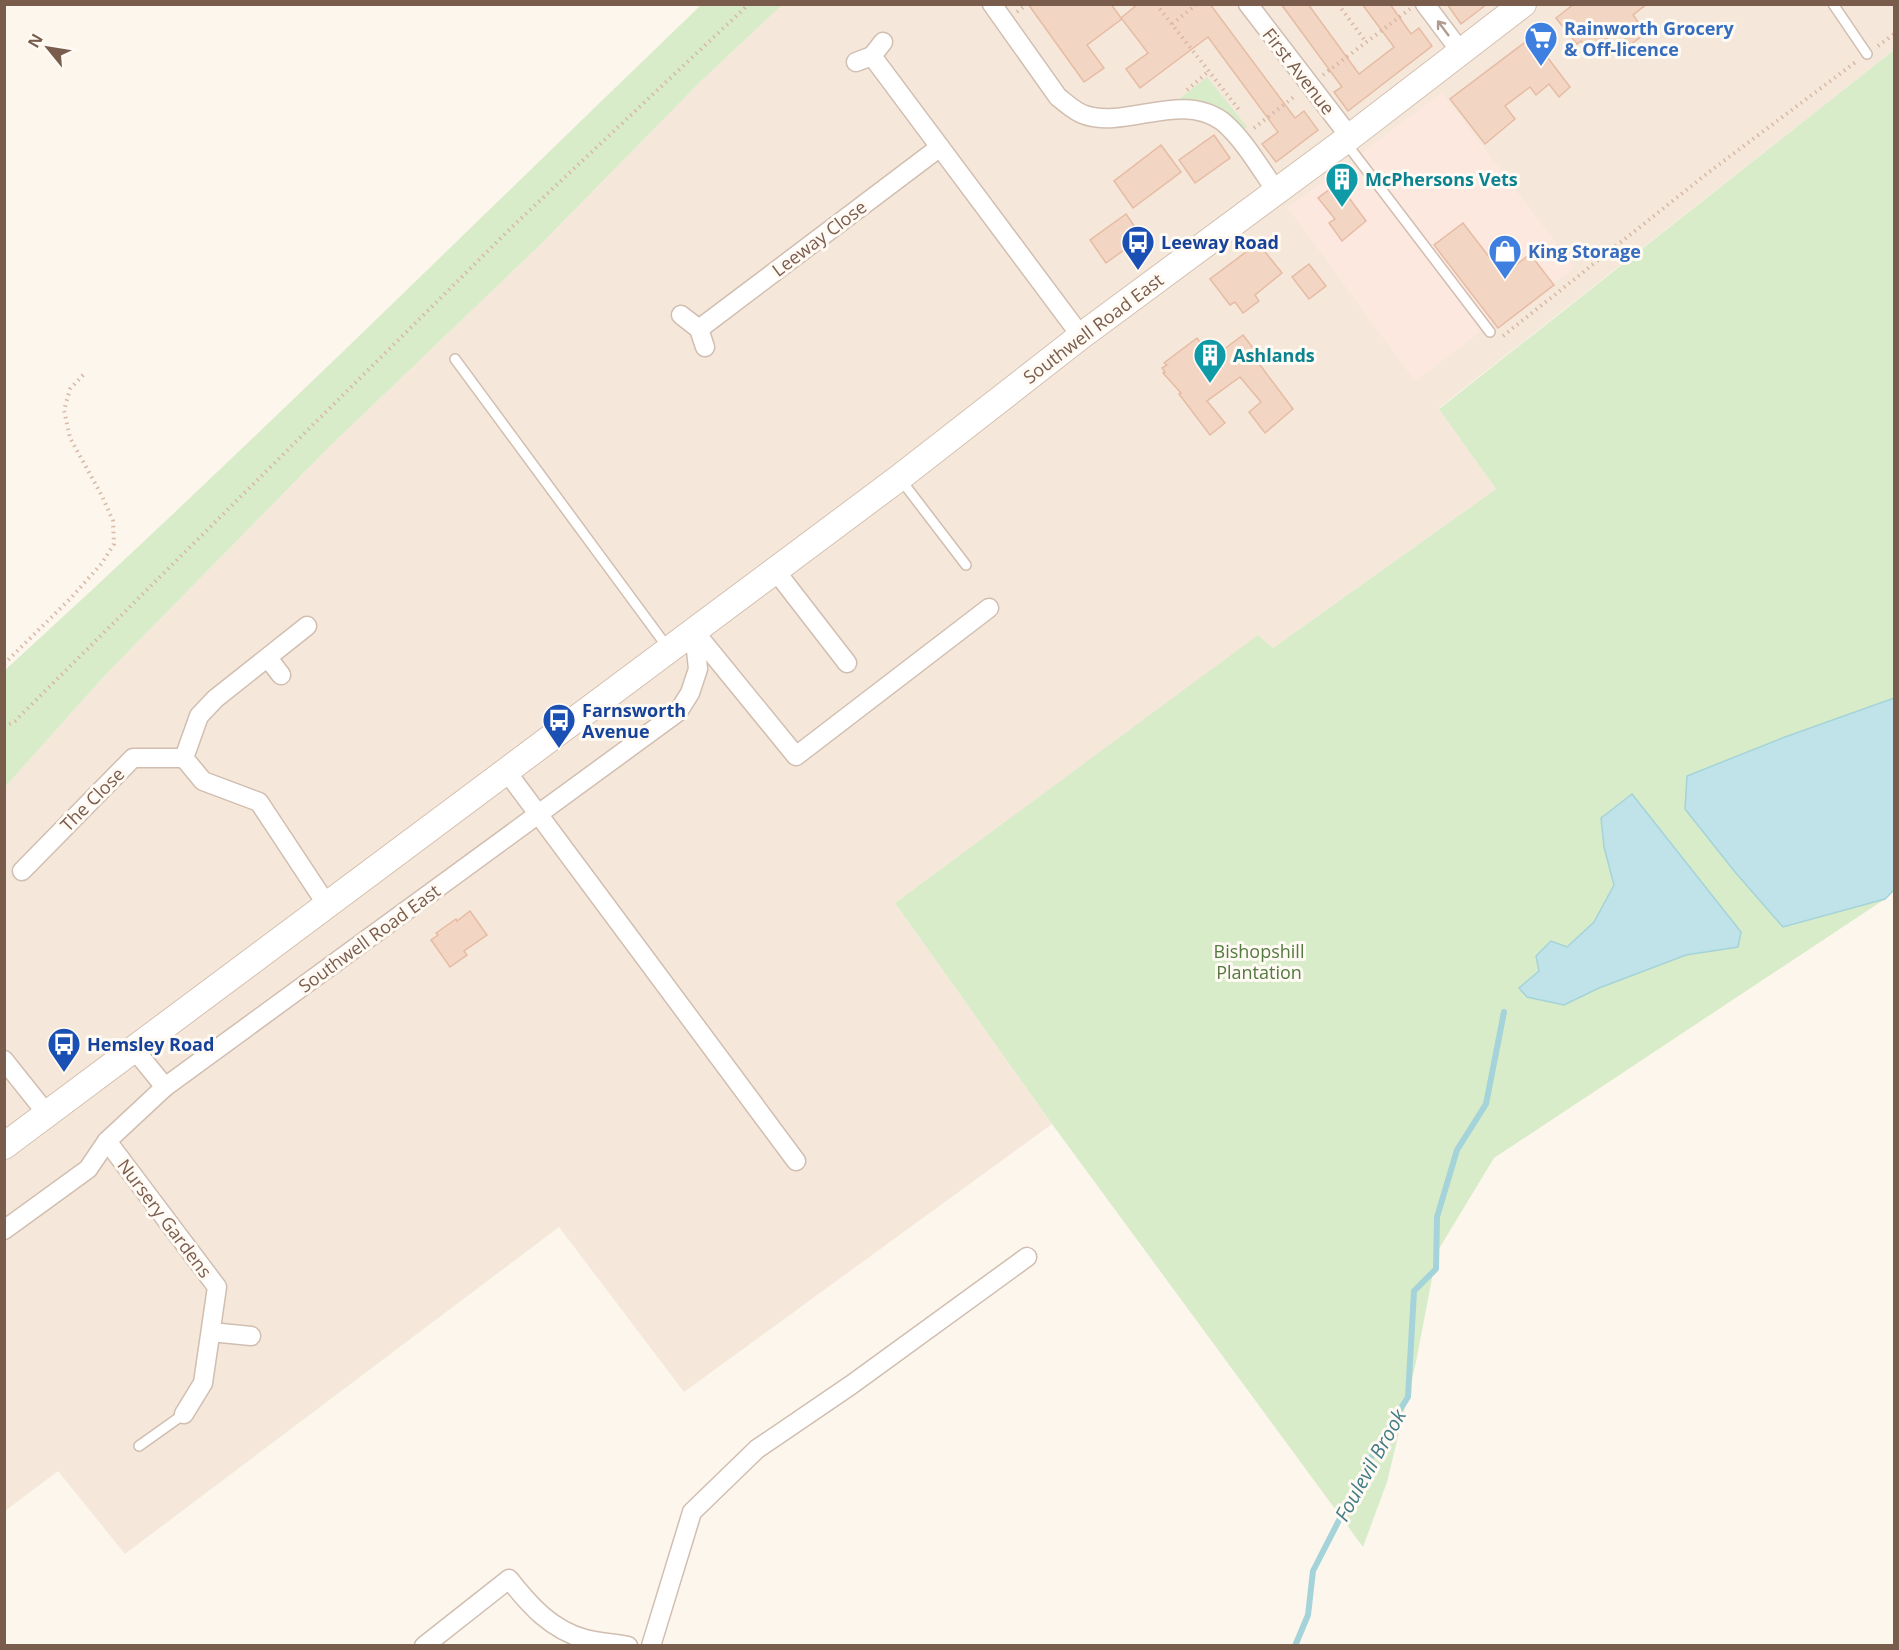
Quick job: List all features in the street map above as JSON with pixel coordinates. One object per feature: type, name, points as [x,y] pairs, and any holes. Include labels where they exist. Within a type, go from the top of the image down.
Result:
[{"type":"main road","name":"Southwell Road East","points":[[4,1146],[899,478],[1081,336],[1347,139],[1523,4]]},
{"type":"street","points":[[992,4],[1058,97],[1071,108],[1084,115],[1100,118],[1182,109],[1203,112],[1221,121],[1239,139],[1276,191]]},
{"type":"street","name":"First Avenue","points":[[1248,4],[1310,85],[1347,139]]},
{"type":"street","points":[[1425,4],[1461,52]]},
{"type":"street","points":[[871,53],[1081,336]]},
{"type":"street","name":"Leeway Close","points":[[699,329],[940,147]]},
{"type":"street","points":[[681,315],[699,329],[705,347]]},
{"type":"street","points":[[775,570],[847,663]]},
{"type":"street","points":[[694,631],[796,756],[989,608]]},
{"type":"street","points":[[308,626],[215,699],[199,716],[184,758],[203,782],[259,802],[327,905]]},
{"type":"street","name":"Southwell Road East","points":[[4,1230],[88,1169],[107,1141],[165,1087],[678,712],[690,693],[698,669],[694,631]]},
{"type":"street","points":[[268,658],[281,675]]},
{"type":"street","name":"The Close","points":[[22,871],[133,758],[184,758]]},
{"type":"street","points":[[507,772],[795,1161]]},
{"type":"street","points":[[134,1049],[165,1087]]},
{"type":"street","points":[[4,1060],[47,1114]]},
{"type":"street","name":"Nursery Gardens","points":[[107,1141],[217,1287],[203,1383],[184,1414]]},
{"type":"street","points":[[651,1646],[692,1512],[757,1449],[851,1385],[1027,1257]]},
{"type":"street","points":[[211,1332],[251,1336]]},
{"type":"street","points":[[424,1646],[509,1579],[528,1604],[555,1627],[586,1639],[628,1646]]},
{"type":"lane","points":[[1833,4],[1867,54]]},
{"type":"lane","points":[[1347,139],[1490,332]]},
{"type":"lane","points":[[455,358],[669,650]]},
{"type":"lane","points":[[899,478],[966,565]]},
{"type":"lane","name":"Nursery Gardens","points":[[139,1446],[184,1414]]},
{"type":"path","points":[[4,727],[15,721],[514,225],[749,4]]},
{"type":"path","points":[[1156,4],[1241,111]]},
{"type":"path","points":[[1172,24],[1197,4]]},
{"type":"path","points":[[1338,4],[1366,42]]},
{"type":"path","points":[[1239,139],[1415,4]]},
{"type":"path","points":[[1490,332],[1496,341],[1709,172],[1894,34]]},
{"type":"path","points":[[1248,120],[1254,128]]},
{"type":"path","points":[[4,664],[70,598],[102,563],[114,544],[113,521],[70,438],[64,410],[70,389],[84,374]]},
{"type":"shaded area","points":[[782,5],[1894,5],[1894,50],[1439,408],[1496,489],[1273,648],[1258,636],[895,903],[1052,1124],[684,1392],[559,1227],[125,1554],[58,1471],[5,1511],[5,787],[108,672],[328,448],[541,244],[702,80]]},
{"type":"shaded area","points":[[1442,93],[1574,267],[1498,328],[1493,322],[1415,381],[1288,208]]},
{"type":"green space","points":[[702,4],[782,5],[702,80],[541,244],[328,448],[108,672],[5,787],[5,670],[269,423]]},
{"type":"green space","name":"Bishopshill Plantation","points":[[1894,50],[1894,698],[1785,737],[1685,809],[1783,927],[1885,899],[1494,1158],[1437,1252],[1416,1362],[1387,1482],[1363,1547],[1052,1124],[895,903],[1258,635],[1273,648],[1496,489],[1439,409]],"holes":[[[1601,818],[1738,947],[1686,955],[1599,988],[1564,1005],[1520,988],[1540,970],[1551,941],[1567,947],[1594,922],[1614,885],[1604,847]]]},
{"type":"green space","points":[[1207,77],[1247,127],[1241,131],[1227,116],[1214,107],[1178,100]]},
{"type":"water","points":[[1894,698],[1894,890],[1885,899],[1783,927],[1685,809],[1687,776],[1785,737]]},
{"type":"water","points":[[1632,794],[1741,932],[1738,947],[1686,955],[1599,988],[1564,1005],[1527,997],[1519,988],[1539,971],[1536,956],[1551,941],[1567,947],[1594,922],[1614,885],[1604,847],[1601,818]]},
{"type":"building","points":[[1028,4],[1111,4],[1121,18],[1138,4],[1210,4],[1295,118],[1304,111],[1318,130],[1276,162],[1262,144],[1278,132],[1208,37],[1140,88],[1126,69],[1148,53],[1122,19],[1087,45],[1104,68],[1084,82]]},
{"type":"building","points":[[1281,4],[1308,4],[1359,74],[1394,47],[1362,4],[1390,4],[1411,34],[1419,28],[1432,46],[1348,111],[1334,92],[1342,87]]},
{"type":"building","points":[[1447,4],[1487,4],[1461,24]]},
{"type":"building","points":[[1574,4],[1647,4],[1633,15],[1646,33],[1630,45],[1619,30],[1589,51],[1581,41],[1577,44],[1556,18]]},
{"type":"building","points":[[1532,37],[1570,87],[1559,97],[1549,84],[1536,95],[1530,87],[1505,106],[1515,119],[1485,144],[1450,99]]},
{"type":"building","points":[[1214,135],[1230,158],[1195,183],[1179,160]]},
{"type":"building","points":[[1161,145],[1181,172],[1133,208],[1114,181]]},
{"type":"building","name":"McPhersons Vets","points":[[1334,186],[1341,187],[1366,221],[1342,241],[1329,223],[1335,219],[1318,198]]},
{"type":"building","points":[[1126,214],[1142,237],[1106,263],[1090,240]]},
{"type":"building","name":"King Storage","points":[[1463,223],[1503,275],[1530,254],[1554,285],[1498,328],[1434,245]]},
{"type":"building","points":[[1258,243],[1282,273],[1255,295],[1259,301],[1243,313],[1235,302],[1230,305],[1210,279]]},
{"type":"building","points":[[1309,264],[1326,286],[1309,299],[1292,277]]},
{"type":"building","name":"Ashlands","points":[[1243,335],[1260,357],[1257,361],[1293,409],[1265,433],[1249,412],[1261,402],[1240,377],[1207,401],[1225,423],[1210,435],[1179,394],[1181,393],[1163,373],[1165,372],[1162,368],[1167,365],[1164,363],[1197,338],[1206,351],[1218,342],[1223,350]]},
{"type":"building","points":[[470,911],[487,935],[464,951],[467,955],[450,967],[431,940],[438,935],[436,933]]},
{"type":"waterway","name":"Foulevil Brook","points":[[1295,1646],[1308,1615],[1313,1571],[1377,1446],[1408,1397],[1414,1291],[1436,1269],[1437,1217],[1457,1150],[1486,1104],[1504,1012]]},
{"type":"place","name":"Rainworth Grocery & Off-licence","points":[[1541,67]]},
{"type":"place","name":"McPhersons Vets","points":[[1342,208]]},
{"type":"place","name":"Leeway Road","points":[[1138,271]]},
{"type":"place","name":"King Storage","points":[[1505,280]]},
{"type":"place","name":"Ashlands","points":[[1210,384]]},
{"type":"place","name":"Farnsworth Avenue","points":[[559,749]]},
{"type":"place","name":"Hemsley Road","points":[[64,1073]]}]
